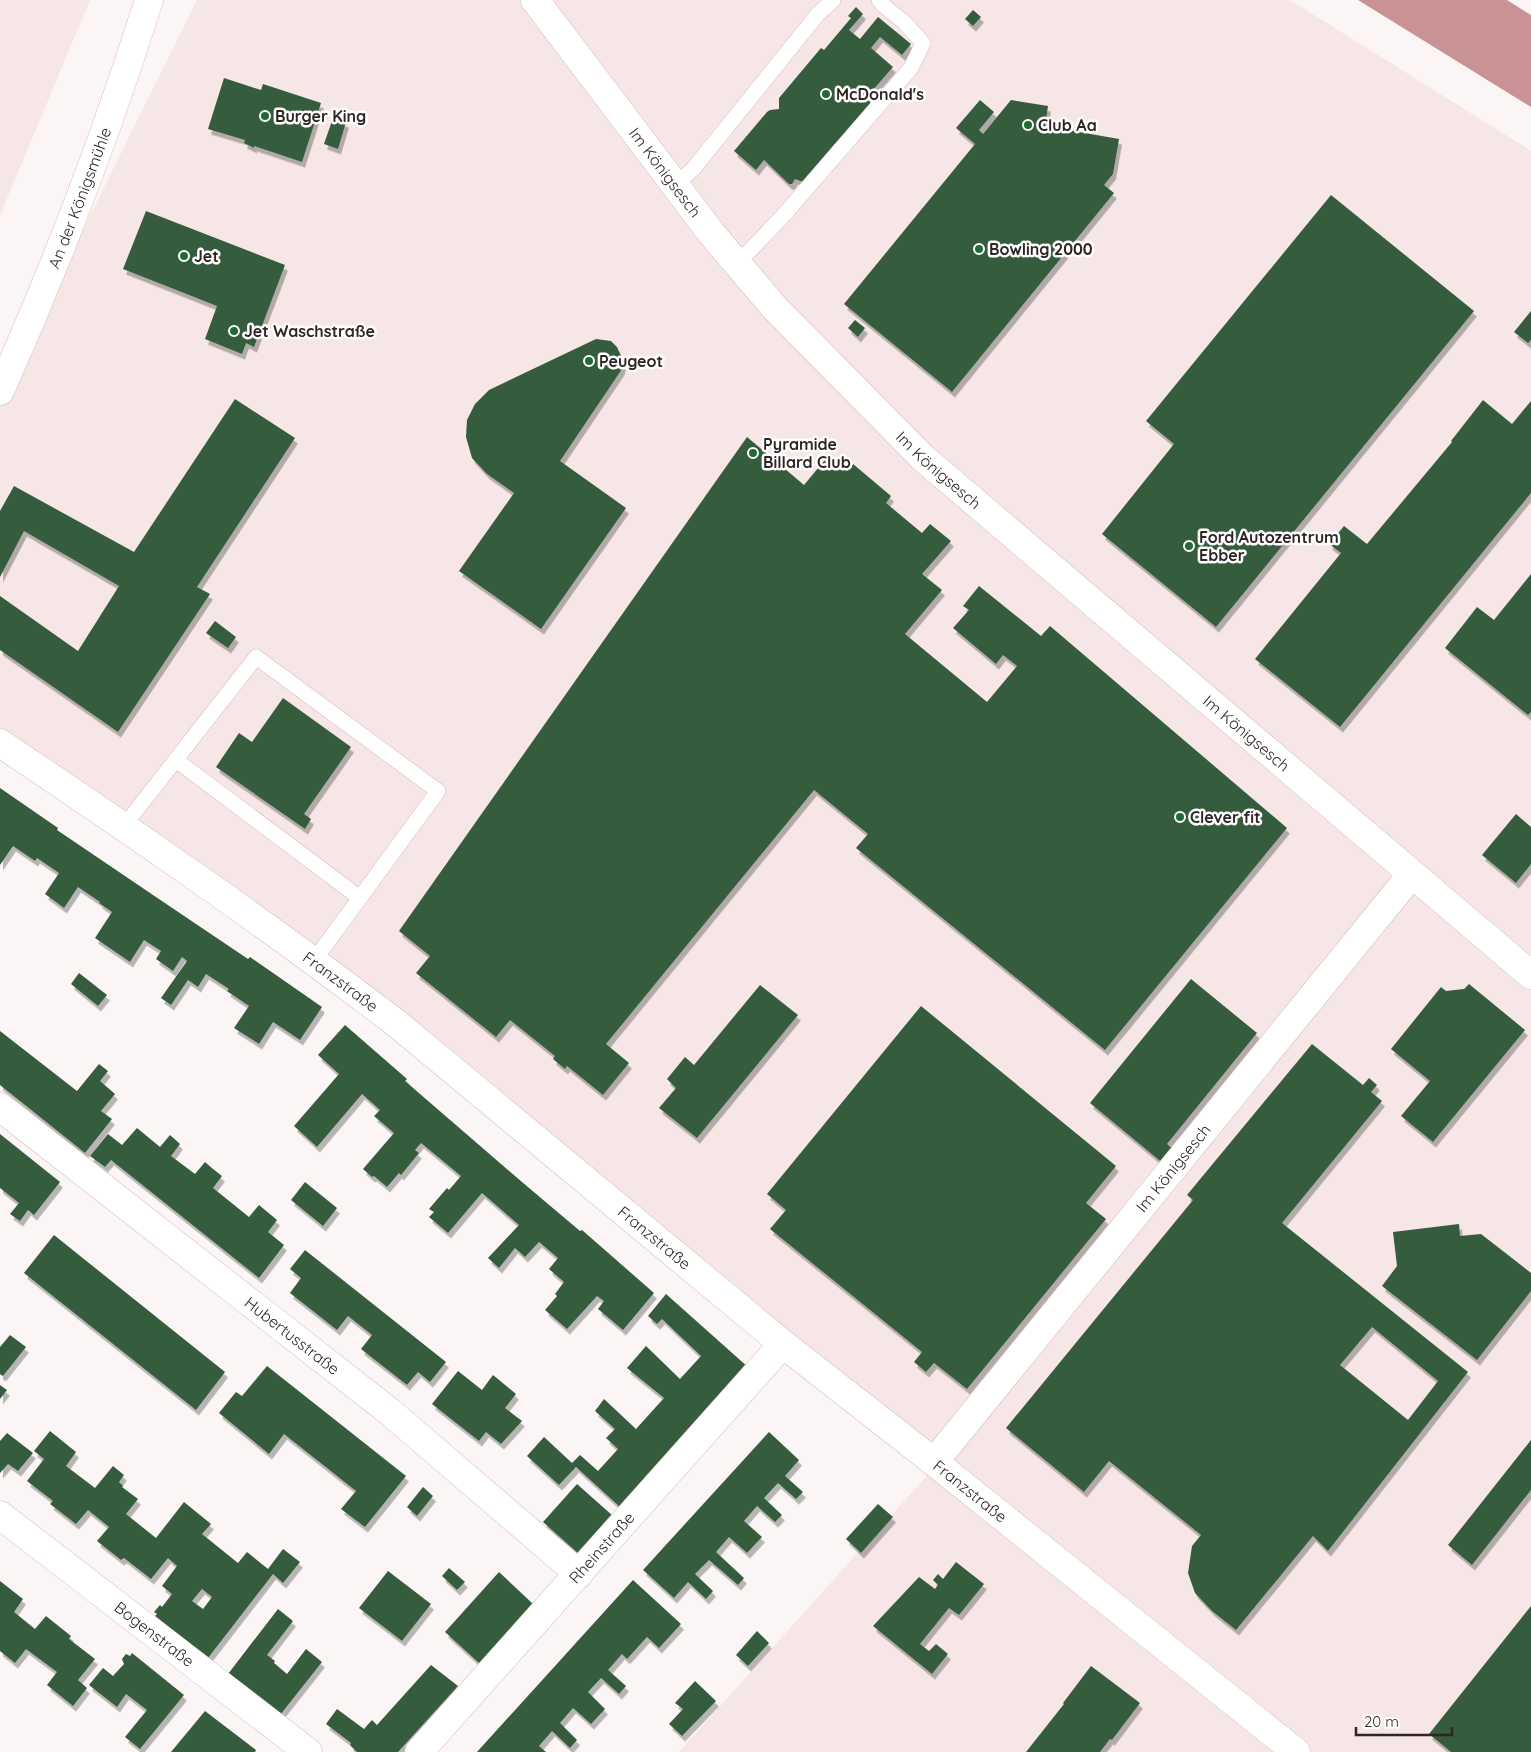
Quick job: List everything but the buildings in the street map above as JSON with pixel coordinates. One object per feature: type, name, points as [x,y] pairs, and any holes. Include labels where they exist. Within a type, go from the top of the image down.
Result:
[{"type":"street","name":"An der Königsmühle","points":[[0,391],[37,307],[122,85],[149,0]]},
{"type":"street","name":"Im Königsesch","points":[[535,0],[712,234],[774,307],[923,458],[1531,975]]},
{"type":"street","name":"Franzstraße","points":[[0,743],[124,826],[396,1024],[783,1344],[934,1462],[1296,1752]]},
{"type":"street","name":"Im Königsesch","points":[[934,1462],[1412,874]]},
{"type":"street","name":"Hubertusstraße","points":[[0,1107],[390,1412],[579,1574]]},
{"type":"street","name":"Rheinstraße","points":[[419,1752],[783,1344]]},
{"type":"street","name":"Bogenstraße","points":[[0,1515],[308,1752]]},
{"type":"lane","points":[[675,185],[693,169],[818,14],[833,0]]},
{"type":"lane","points":[[738,264],[782,218],[912,68],[923,43],[904,22],[878,0]]},
{"type":"lane","points":[[124,826],[256,657],[438,791],[313,962]]},
{"type":"lane","points":[[176,760],[360,898]]},
{"type":"shaded area","points":[[0,0],[90,0],[0,215]]},
{"type":"shaded area","points":[[197,0],[1290,0],[1531,151],[1531,1752],[679,1752],[941,1460],[0,732],[0,397]]},
{"type":"shaded area","points":[[1358,0],[1507,0],[1531,15],[1531,107]]},
{"type":"place","name":"McDonald's","points":[[826,94]]},
{"type":"place","name":"Burger King","points":[[265,116]]},
{"type":"place","name":"Club Aa","points":[[1028,125]]},
{"type":"place","name":"Bowling 2000","points":[[979,249]]},
{"type":"place","name":"Jet","points":[[184,256]]},
{"type":"place","name":"Jet Waschstraße","points":[[234,331]]},
{"type":"place","name":"Peugeot","points":[[589,361]]},
{"type":"place","name":"Pyramide Billard Club","points":[[753,453]]},
{"type":"place","name":"Ford Autozentrum Ebber","points":[[1189,546]]},
{"type":"place","name":"Clever fit","points":[[1180,817]]}]
